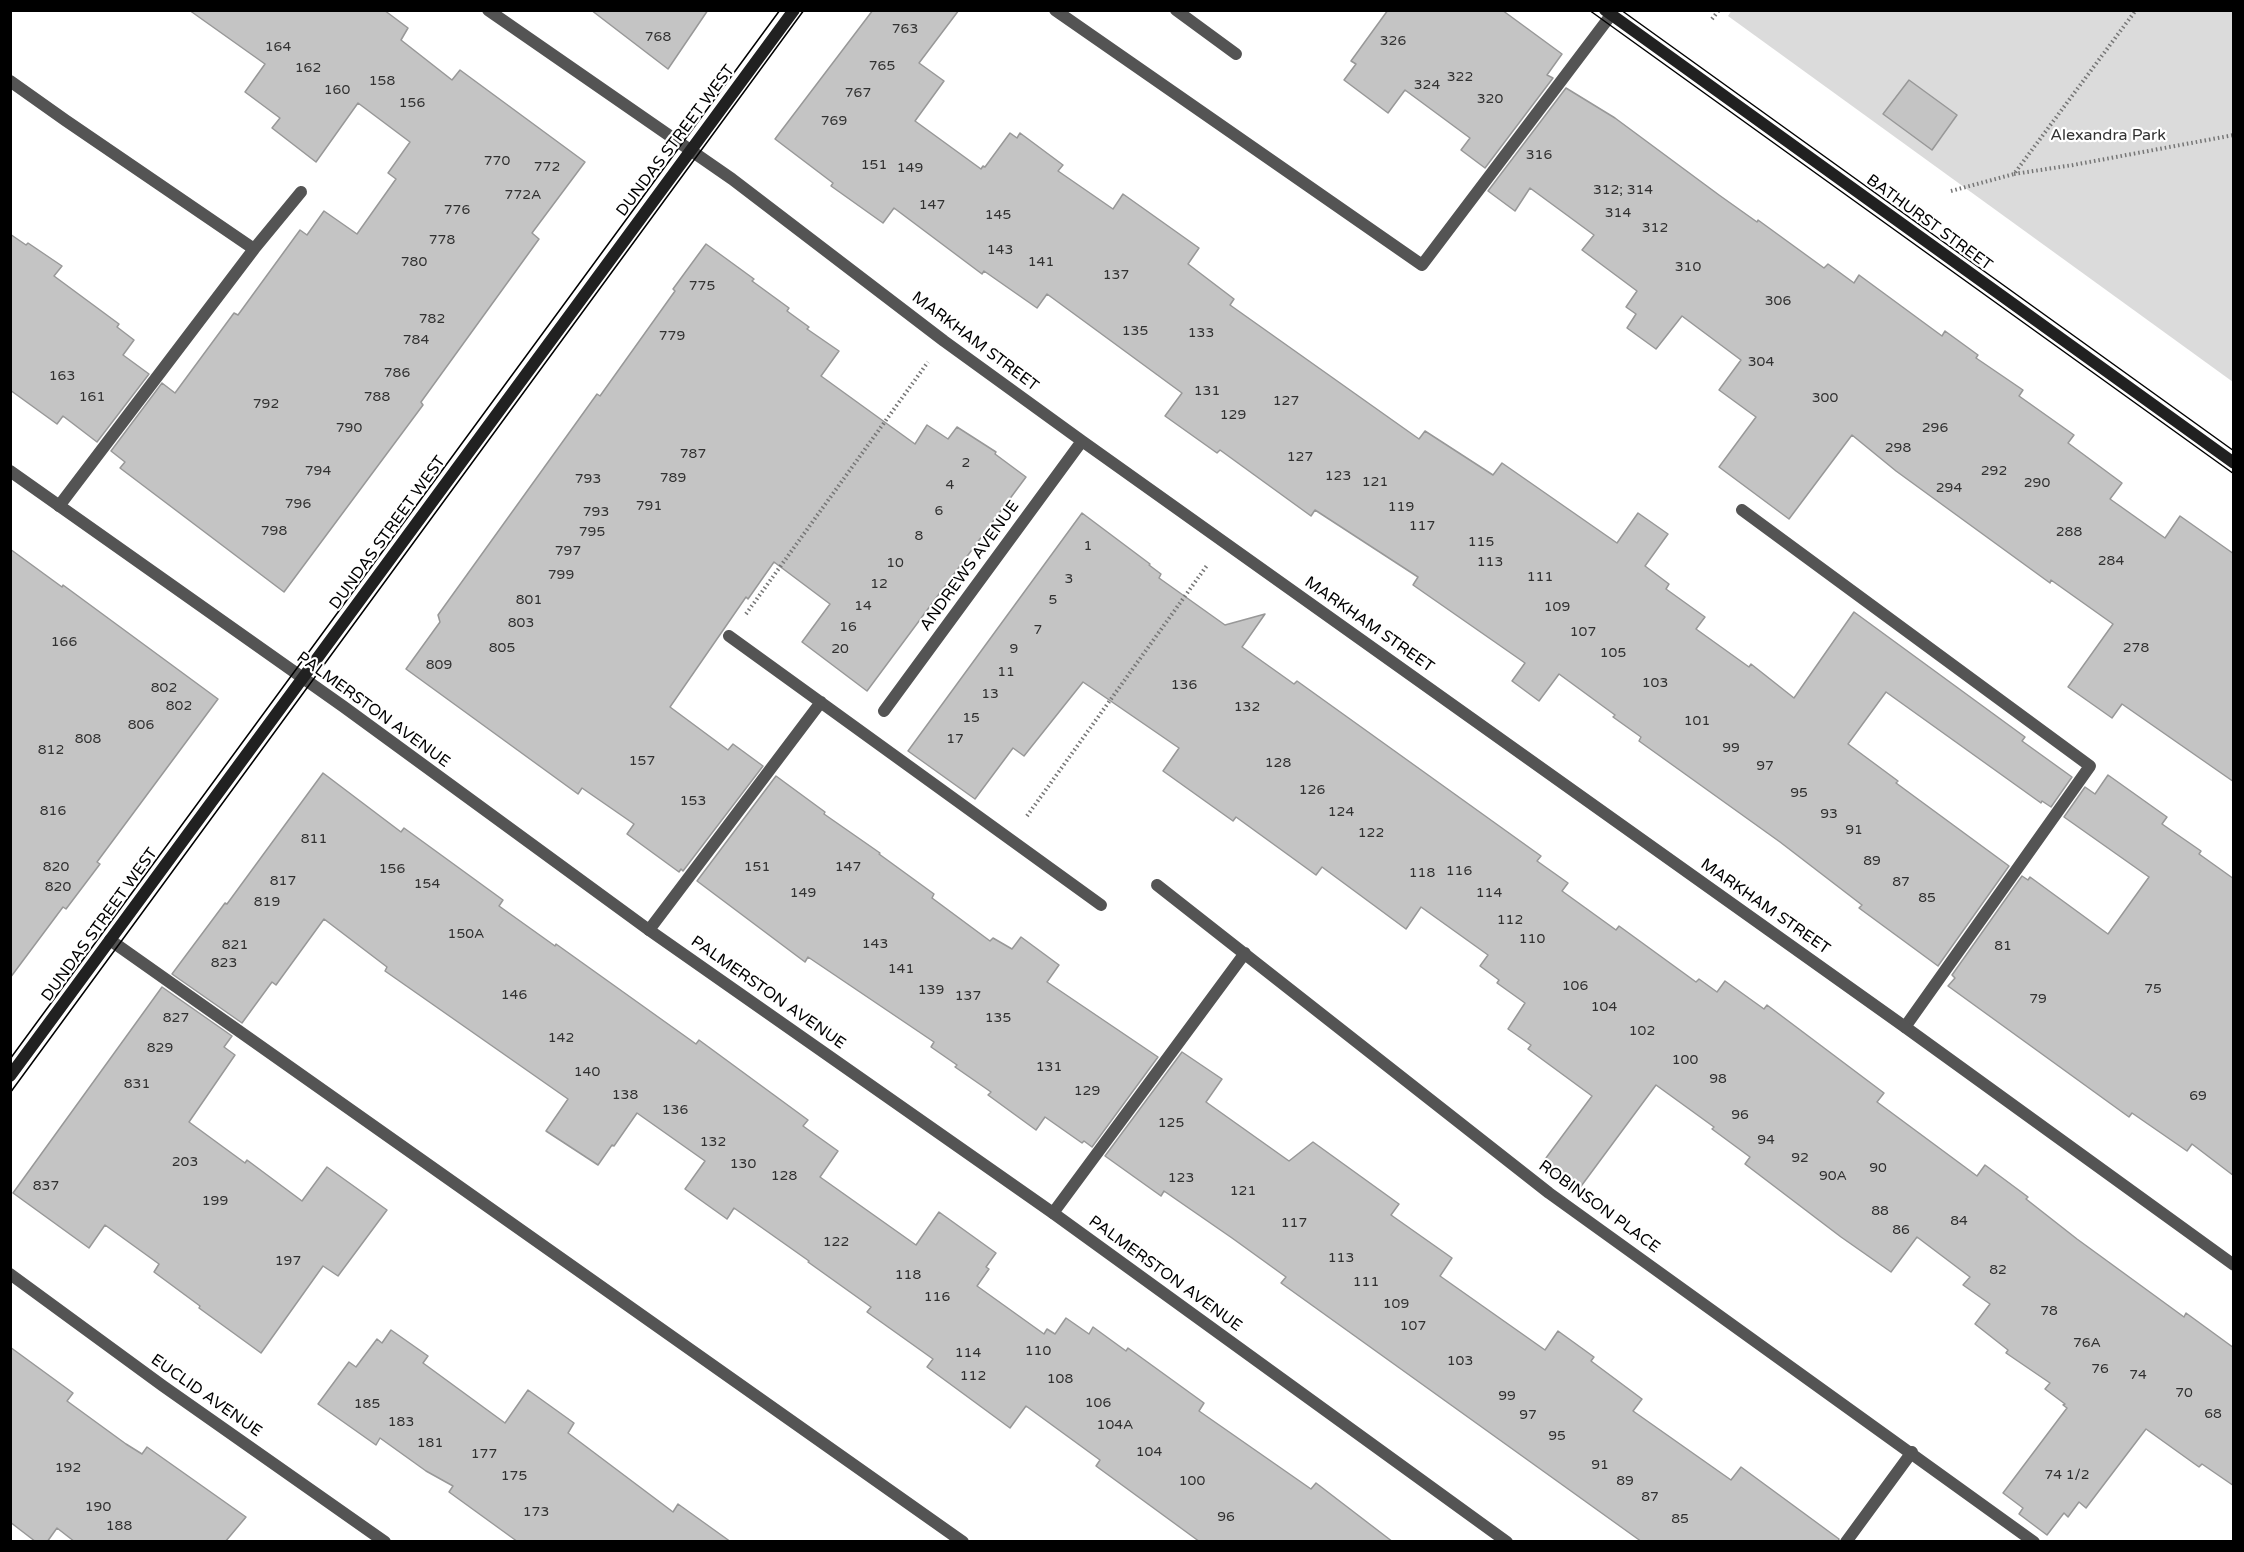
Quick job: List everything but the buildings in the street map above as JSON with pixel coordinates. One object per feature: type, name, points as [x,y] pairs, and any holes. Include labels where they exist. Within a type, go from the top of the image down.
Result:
[{"type":"main road","name":"DUNDAS STREET WEST","points":[[10,1076],[794,10]]},
{"type":"main road","name":"BATHURST STREET","points":[[1608,13],[2234,463]]},
{"type":"street","name":"MARKHAM STREET","points":[[488,10],[732,179],[944,341],[1082,441],[1905,1027],[2234,1265]]},
{"type":"street","points":[[1055,10],[1422,265],[1608,13]]},
{"type":"street","points":[[1176,10],[1236,54]]},
{"type":"street","points":[[10,81],[254,249]]},
{"type":"street","points":[[59,506],[254,249],[301,192]]},
{"type":"street","name":"ANDREWS AVENUE","points":[[884,711],[1082,441]]},
{"type":"street","name":"PALMERSTON AVENUE","points":[[10,471],[302,678],[649,930],[1053,1213],[1507,1542]]},
{"type":"street","points":[[1743,510],[2090,766],[1905,1027]]},
{"type":"street","points":[[729,636],[1101,905]]},
{"type":"street","points":[[649,930],[820,702]]},
{"type":"street","name":"ROBINSON PLACE","points":[[1156,885],[1549,1193],[2034,1542]]},
{"type":"street","points":[[110,940],[963,1542]]},
{"type":"street","points":[[1053,1213],[1245,953]]},
{"type":"street","name":"EUCLID AVENUE","points":[[10,1275],[385,1542]]},
{"type":"street","points":[[1846,1542],[1911,1452]]},
{"type":"path","points":[[1712,19],[1719,10]]},
{"type":"path","points":[[2014,174],[2136,10]]},
{"type":"path","points":[[1951,191],[2014,174],[2234,135]]},
{"type":"path","points":[[729,636],[944,341]]},
{"type":"path","points":[[1010,838],[1224,542]]},
{"type":"green space","name":"Alexandra Park","points":[[1732,10],[2233,11],[2233,382],[1728,16]]},
{"type":"tram line","points":[[10,1059],[780,10]]},
{"type":"tram line","points":[[10,1093],[804,10]]},
{"type":"tram line","points":[[1589,10],[2234,474]]},
{"type":"tram line","points":[[1621,10],[2234,451]]}]
